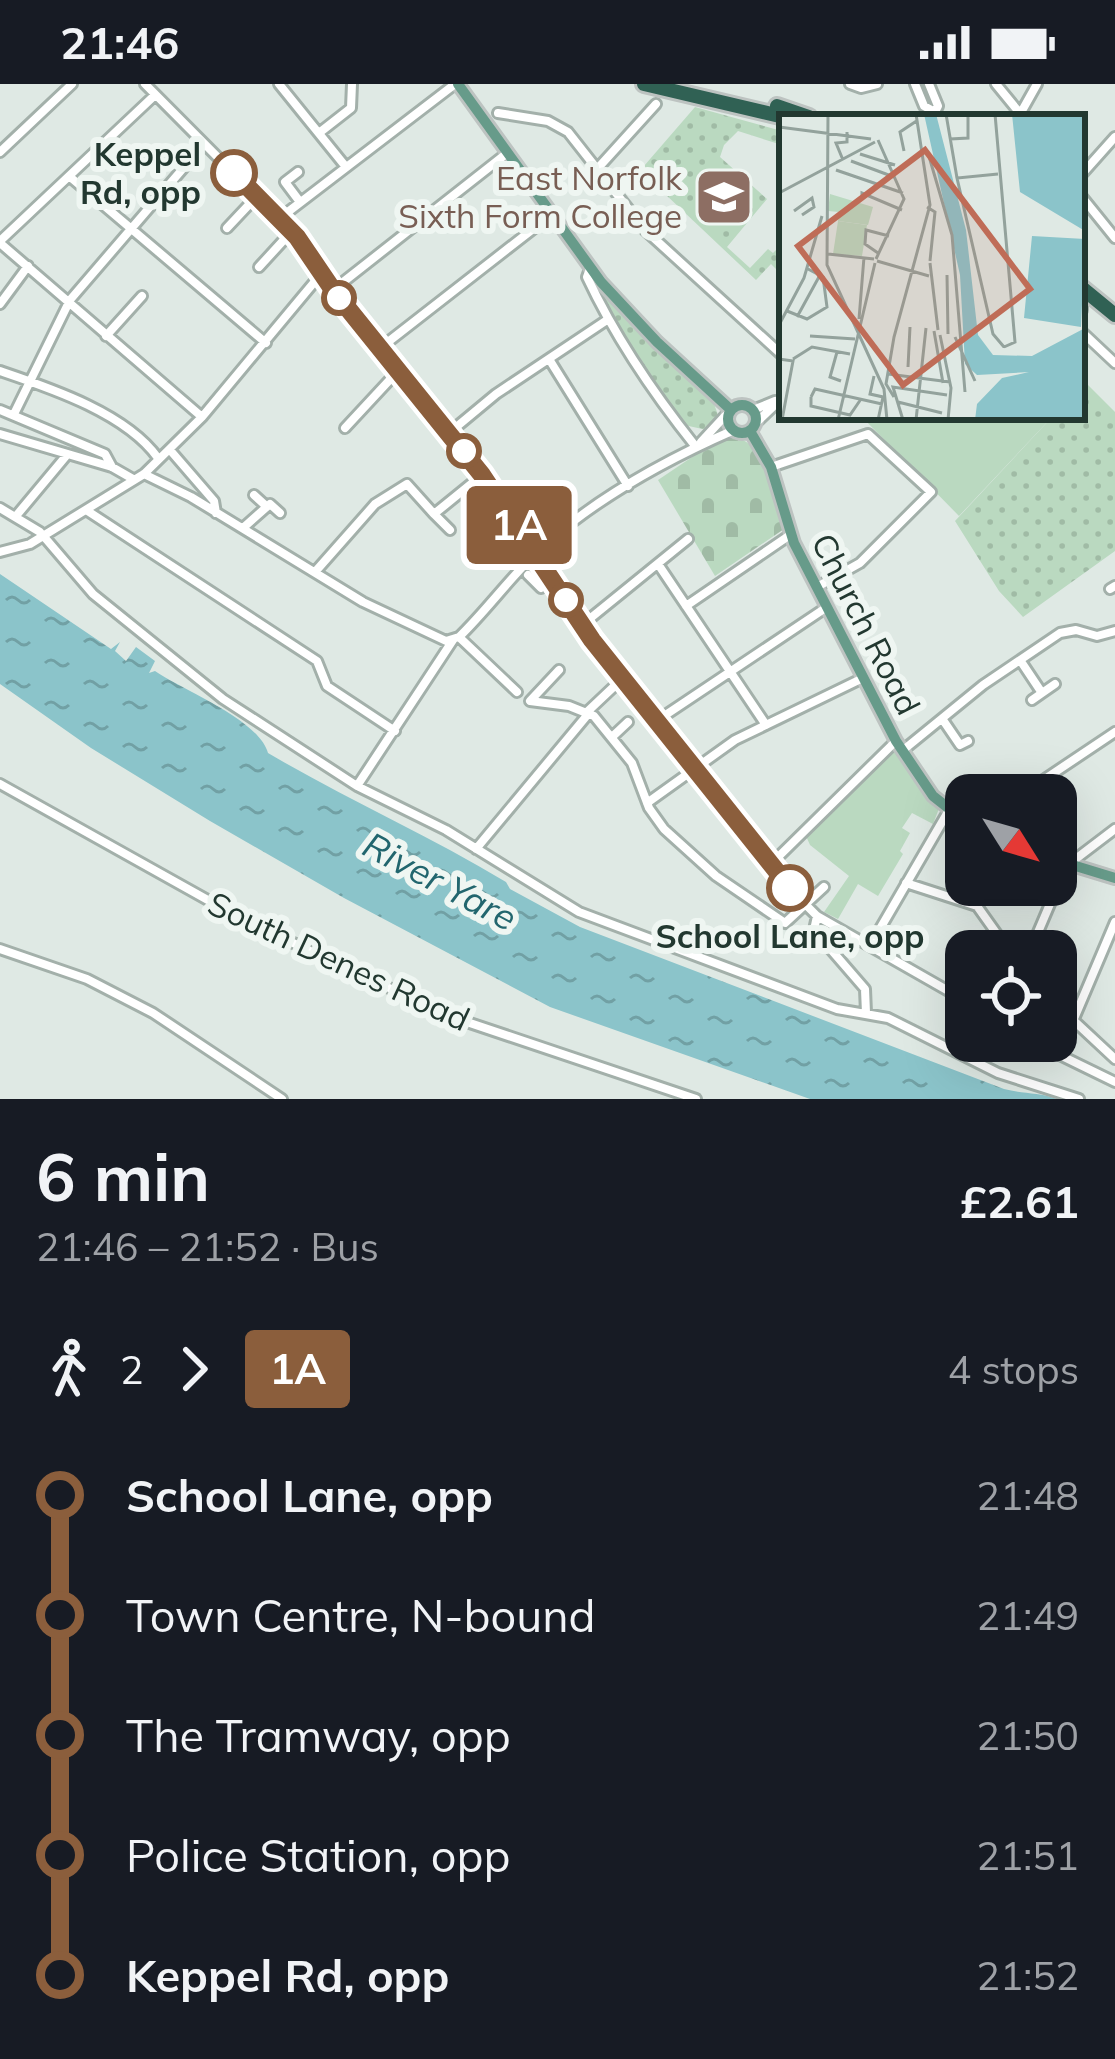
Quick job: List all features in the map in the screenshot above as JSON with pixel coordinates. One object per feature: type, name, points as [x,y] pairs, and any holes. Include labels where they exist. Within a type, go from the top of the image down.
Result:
[{"type":"highway","points":[[644,84],[779,116]]},
{"type":"highway","points":[[690,84],[798,114]]},
{"type":"highway","points":[[1085,280],[1115,304]]},
{"type":"highway","points":[[1085,290],[1115,315]]},
{"type":"main road","points":[[456,84],[590,268],[728,412],[734,430],[754,420]]},
{"type":"main road","points":[[728,412],[754,420]]},
{"type":"main road","name":"Church Road","points":[[754,420],[790,535],[899,746],[926,788],[945,806]]},
{"type":"main road","points":[[1077,867],[1115,878]]},
{"type":"street","points":[[0,152],[72,84]]},
{"type":"street","points":[[145,84],[292,231],[379,350],[482,475],[582,626],[807,906],[945,989]]},
{"type":"street","points":[[279,84],[346,167]]},
{"type":"street","points":[[320,134],[351,108],[352,84]]},
{"type":"street","points":[[280,218],[456,84]]},
{"type":"street","points":[[850,84],[861,88],[877,84]]},
{"type":"street","points":[[915,84],[924,106],[934,112],[938,106],[929,84]]},
{"type":"street","points":[[996,84],[1019,114]]},
{"type":"street","points":[[1022,114],[1036,84]]},
{"type":"street","points":[[155,95],[0,242],[202,417]]},
{"type":"street","points":[[598,168],[656,104]]},
{"type":"street","points":[[498,113],[516,113],[562,128],[645,230],[779,352]]},
{"type":"street","points":[[1085,171],[1115,137]]},
{"type":"street","points":[[14,414],[69,303],[205,144]]},
{"type":"street","points":[[333,290],[506,154]]},
{"type":"street","points":[[298,172],[285,182],[300,202]]},
{"type":"street","points":[[69,176],[266,343]]},
{"type":"street","points":[[227,228],[258,195]]},
{"type":"street","points":[[1085,201],[1115,238]]},
{"type":"street","points":[[379,350],[551,215]]},
{"type":"street","points":[[259,267],[292,231]]},
{"type":"street","points":[[0,304],[28,266]]},
{"type":"street","points":[[590,268],[587,277],[607,320],[695,447]]},
{"type":"street","points":[[0,552],[44,537],[144,474],[202,417],[321,274]]},
{"type":"street","points":[[106,336],[142,296]]},
{"type":"street","points":[[449,433],[496,394],[607,320]]},
{"type":"street","points":[[1085,335],[1115,363]]},
{"type":"street","points":[[549,359],[628,486]]},
{"type":"street","points":[[0,371],[72,398],[141,438],[158,458]]},
{"type":"street","points":[[351,425],[397,372]]},
{"type":"street","points":[[754,420],[779,400]]},
{"type":"street","points":[[0,410],[105,454],[112,467]]},
{"type":"street","points":[[695,447],[728,412]]},
{"type":"street","points":[[357,786],[456,639],[536,554],[579,517],[628,486],[734,430]]},
{"type":"street","points":[[0,434],[112,467],[133,479]]},
{"type":"street","points":[[771,467],[868,434],[931,492],[860,563],[817,586]]},
{"type":"street","points":[[170,450],[214,500],[217,513]]},
{"type":"street","points":[[16,516],[66,456]]},
{"type":"street","points":[[144,474],[402,622],[438,639],[456,639],[517,692]]},
{"type":"street","points":[[434,514],[482,475]]},
{"type":"street","points":[[315,572],[381,498],[407,484],[449,530]]},
{"type":"street","points":[[254,495],[265,506]]},
{"type":"street","points":[[243,528],[265,506],[270,504],[280,513]]},
{"type":"street","points":[[0,508],[44,537],[94,594],[178,666],[357,786],[476,849],[579,912],[837,1009],[888,1018],[1005,1076],[1079,1099]]},
{"type":"street","points":[[86,510],[317,661],[327,686],[395,731]]},
{"type":"street","points":[[686,606],[790,535]]},
{"type":"street","points":[[582,626],[688,539]]},
{"type":"street","points":[[658,564],[766,725]]},
{"type":"street","points":[[528,575],[541,588]]},
{"type":"street","points":[[658,720],[828,606]]},
{"type":"street","points":[[772,863],[899,746],[943,720],[1060,632],[1076,630],[1097,636],[1115,631]]},
{"type":"street","points":[[1019,660],[1042,693]]},
{"type":"street","points":[[559,670],[530,700],[588,712],[632,764],[647,803],[664,829],[765,913],[785,923],[824,887]]},
{"type":"street","points":[[476,849],[588,712],[623,678]]},
{"type":"street","points":[[647,803],[734,740],[864,678]]},
{"type":"street","points":[[1032,700],[1055,685]]},
{"type":"street","points":[[943,720],[960,746]]},
{"type":"street","points":[[612,736],[628,722]]},
{"type":"street","points":[[1052,774],[1115,732]]},
{"type":"street","name":"South Denes Road","points":[[0,784],[240,918],[449,1016],[696,1099]]},
{"type":"street","points":[[870,946],[945,817]]},
{"type":"street","points":[[1077,854],[1115,829]]},
{"type":"street","points":[[906,883],[945,895]]},
{"type":"street","points":[[974,906],[994,930]]},
{"type":"street","points":[[818,916],[814,930],[865,989],[866,1013]]},
{"type":"street","points":[[1077,1012],[1115,922]]},
{"type":"street","points":[[0,949],[87,979],[153,1012],[282,1099]]},
{"type":"street","points":[[1077,1025],[1115,1059]]},
{"type":"street","points":[[1074,1062],[1115,1082]]},
{"type":"green space","name":"East Norfolk Sixth Form College","points":[[695,107],[779,130],[779,144],[738,131],[720,157],[767,199],[727,247],[750,268],[768,249],[773,253],[777,249],[779,272],[771,264],[756,280],[646,176],[644,166]]},
{"type":"green space","points":[[600,291],[713,401],[718,415],[707,430],[677,419],[596,294]]},
{"type":"green space","points":[[1085,382],[1115,412],[1115,551],[1023,617],[999,591],[955,521],[1049,420],[1085,420]]},
{"type":"green space","points":[[865,420],[1049,420],[959,516]]},
{"type":"green space","points":[[731,436],[744,440],[762,460],[784,529],[715,576],[658,480]]},
{"type":"green space","points":[[894,745],[940,806],[933,824],[912,813],[902,828],[910,833],[900,851],[903,854],[878,896],[858,884],[838,919],[824,912],[849,876],[810,845],[806,836]]},
{"type":"water","name":"River Yare","points":[[0,574],[111,649],[120,642],[115,651],[126,661],[136,647],[155,661],[149,673],[155,671],[235,717],[262,740],[268,753],[477,865],[580,927],[1004,1089],[1057,1099],[810,1099],[550,1007],[210,821],[91,748],[0,684]]},
{"type":"bus line","name":"1A","points":[[234,173],[297,237],[333,290],[460,446],[514,518],[592,640],[790,888]]},
{"type":"place","name":"Keppel Rd, opp","points":[[234,173]]},
{"type":"place","name":"East Norfolk Sixth Form College","points":[[724,197]]},
{"type":"place","name":"School Lane, opp","points":[[790,888]]}]
